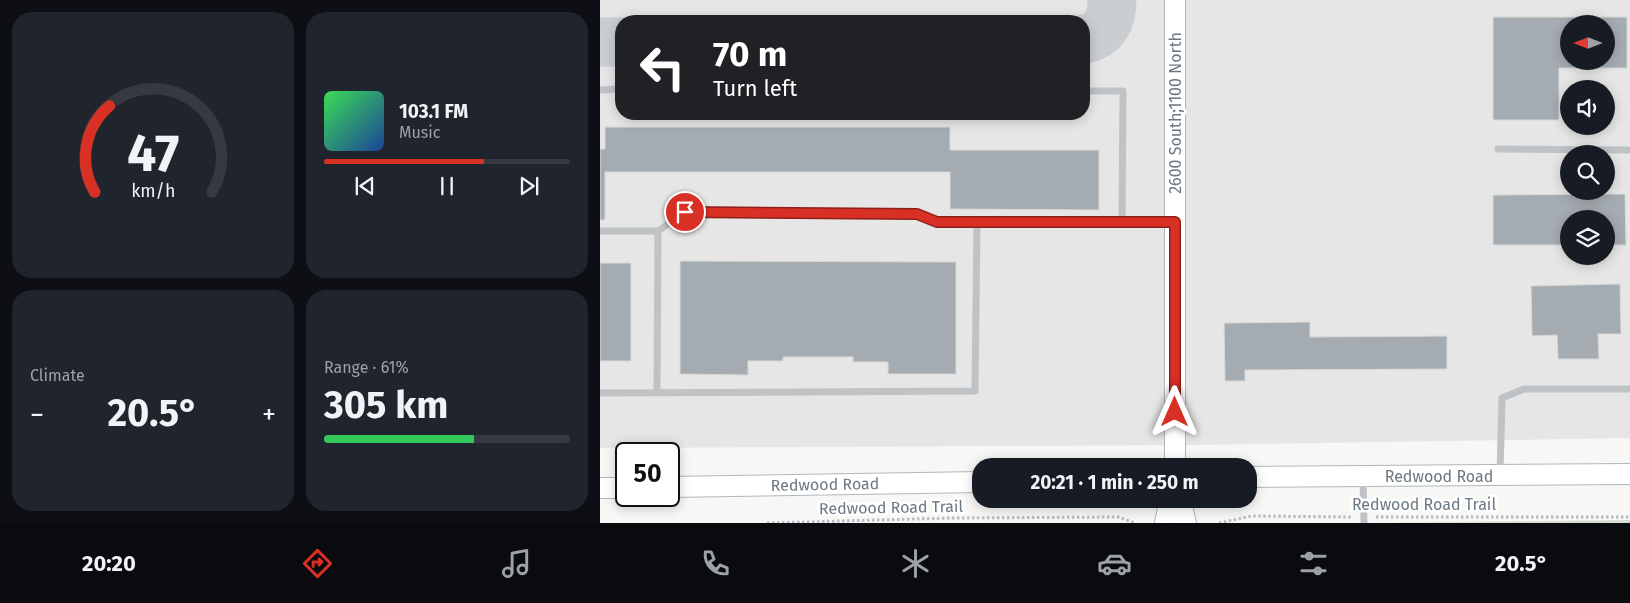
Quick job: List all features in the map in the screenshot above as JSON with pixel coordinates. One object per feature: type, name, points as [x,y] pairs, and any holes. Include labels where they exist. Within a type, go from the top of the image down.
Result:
[{"type":"main road","name":"2600 South;1100 North","points":[[1175,0],[1175,458]]},
{"type":"main road","name":"Redwood Road","points":[[1257,477],[1630,474]]},
{"type":"main road","name":"Redwood Road","points":[[680,487],[972,482]]},
{"type":"main road","points":[[600,488],[615,488]]},
{"type":"main road","points":[[1165,523],[1168,508]]},
{"type":"main road","points":[[1182,508],[1186,523]]},
{"type":"lane","points":[[600,90],[615,89]]},
{"type":"lane","points":[[1090,91],[1123,91],[1122,221]]},
{"type":"lane","points":[[1498,149],[1630,150]]},
{"type":"lane","points":[[600,231],[658,231],[685,212],[917,214],[937,222],[1175,222]]},
{"type":"lane","points":[[600,393],[975,391],[977,222]]},
{"type":"lane","points":[[657,392],[658,231]]},
{"type":"lane","points":[[1500,476],[1502,398],[1524,389],[1630,389]]},
{"type":"lane","points":[[1363,476],[1364,520]]},
{"type":"path","name":"Redwood Road Trail","points":[[1219,523],[1252,516],[1364,520],[1630,517]]},
{"type":"path","name":"Redwood Road Trail","points":[[767,523],[942,518],[1118,517],[1134,523]]},
{"type":"shaded area","points":[[600,0],[1630,0],[1630,438],[1191,445],[680,448],[680,442],[615,442],[615,448],[600,448]]},
{"type":"shaded area","points":[[1630,520],[1630,523],[1374,523]]},
{"type":"building","points":[[1493,17],[1560,17],[1559,120],[1493,120]]},
{"type":"building","points":[[1615,17],[1627,17],[1627,68],[1615,68]]},
{"type":"building","points":[[605,127],[950,127],[950,150],[1099,150],[1099,210],[950,209],[950,172],[605,172],[605,220],[600,220],[600,149],[605,149]]},
{"type":"building","points":[[1560,194],[1560,200],[1615,200],[1615,194],[1625,194],[1626,245],[1615,245],[1615,210],[1560,210],[1560,245],[1493,245],[1493,195]]},
{"type":"building","points":[[680,261],[956,262],[956,374],[888,374],[888,362],[853,362],[853,357],[783,357],[783,361],[748,361],[748,375],[680,374]]},
{"type":"building","points":[[600,263],[631,263],[631,361],[600,361]]},
{"type":"building","points":[[1620,284],[1621,334],[1598,334],[1599,359],[1558,359],[1557,335],[1532,336],[1531,286]]},
{"type":"building","points":[[1310,322],[1310,337],[1447,336],[1447,369],[1245,370],[1245,381],[1225,381],[1224,323]]},
{"type":"taxiway","points":[[1090,37],[1106,26],[1111,14],[1112,0]]},
{"type":"taxiway","points":[[600,42],[615,42]]},
{"type":"route","points":[[685,212],[917,214],[937,222],[1175,222],[1175,412]]}]
